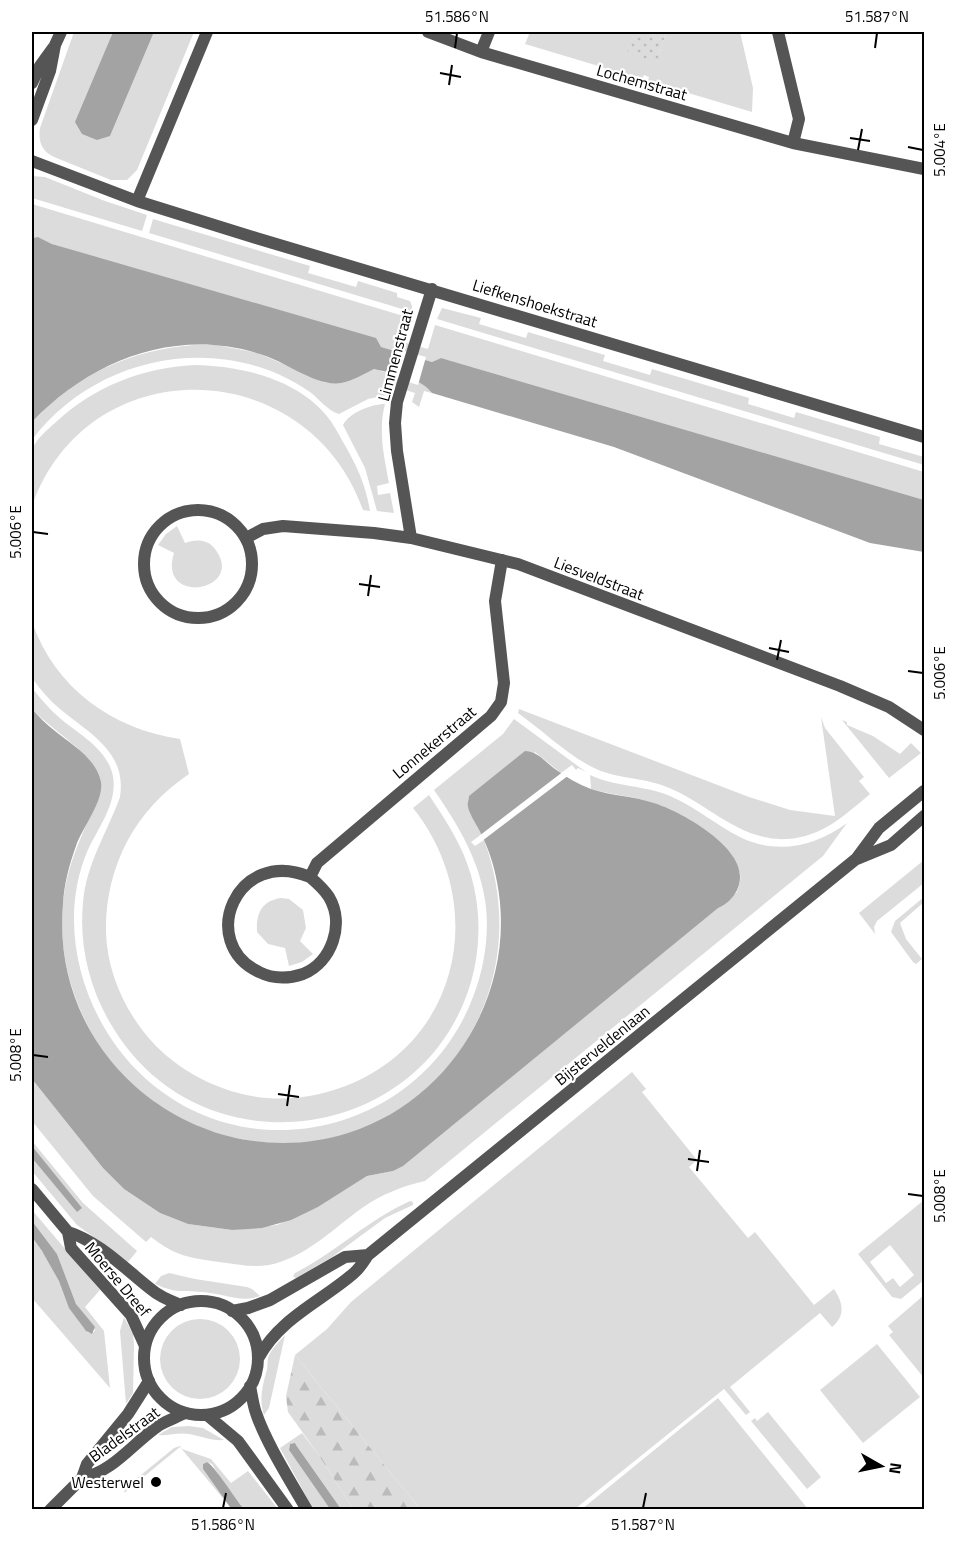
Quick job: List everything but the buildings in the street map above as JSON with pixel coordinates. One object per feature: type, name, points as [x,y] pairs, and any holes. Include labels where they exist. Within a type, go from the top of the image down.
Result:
[{"type":"street","points":[[32,83],[61,32]]},
{"type":"street","points":[[137,201],[207,32]]},
{"type":"street","name":"Lochemstraat","points":[[428,32],[481,52],[793,143],[924,170]]},
{"type":"street","points":[[481,52],[489,32]]},
{"type":"street","points":[[778,32],[799,119],[793,143]]},
{"type":"street","points":[[32,120],[51,71],[55,45]]},
{"type":"street","name":"Liefkenshoekstraat","points":[[32,160],[137,201],[924,437]]},
{"type":"street","name":"Limmenstraat","points":[[411,538],[397,451],[395,423],[400,393],[432,289]]},
{"type":"street","points":[[199,509],[213,511],[226,517],[237,526],[246,538],[252,563],[250,576],[247,588],[230,608],[204,618],[189,618],[174,613],[162,605],[152,593],[143,564],[145,549],[151,536],[171,516],[199,509]]},
{"type":"street","name":"Liesveldstraat","points":[[246,538],[263,529],[283,526],[411,538],[518,564],[840,686],[888,707],[924,730]]},
{"type":"street","name":"Lonnekerstraat","points":[[310,877],[317,863],[491,716],[501,702],[504,683],[495,601],[502,561]]},
{"type":"street","name":"Bijsterveldenlaan","points":[[259,1357],[267,1342],[287,1322],[356,1272],[368,1255],[856,860],[879,828],[924,791]]},
{"type":"street","name":"Bijsterveldenlaan","points":[[856,860],[891,845],[924,816]]},
{"type":"street","points":[[290,871],[310,877],[330,898],[335,911],[334,940],[328,953],[307,972],[294,977],[266,976],[254,970],[235,950],[230,937],[228,923],[236,896],[256,877],[269,872],[290,871]]},
{"type":"street","name":"Moerse Dreef","points":[[32,1189],[68,1232],[71,1248],[130,1315],[145,1346]]},
{"type":"street","name":"Moerse Dreef","points":[[68,1232],[82,1236],[151,1290],[181,1305]]},
{"type":"street","name":"Bijsterveldenlaan","points":[[232,1311],[270,1300],[345,1257],[368,1255]]},
{"type":"street","points":[[206,1301],[223,1305],[232,1311],[238,1314],[249,1328],[259,1357],[258,1368],[246,1394],[232,1407],[217,1414],[200,1416],[183,1414],[168,1406],[153,1392],[145,1375],[143,1355],[147,1336],[158,1319],[171,1308],[188,1302],[206,1301]]},
{"type":"street","name":"Bladelstraat","points":[[50,1509],[82,1478],[87,1464],[128,1414],[148,1382]]},
{"type":"street","points":[[250,1386],[261,1425],[286,1475],[307,1509]]},
{"type":"street","name":"Bladelstraat","points":[[82,1478],[96,1475],[108,1468],[159,1425],[183,1414]]},
{"type":"street","points":[[207,1415],[238,1441],[288,1509]]},
{"type":"green space","points":[[74,32],[113,32],[76,122],[90,135],[99,137],[110,136],[154,32],[194,32],[137,170],[127,180],[111,180],[54,157],[46,152],[40,142],[40,128]]},
{"type":"green space","points":[[530,32],[634,32],[628,54],[657,62],[666,32],[740,32],[753,88],[752,112],[648,81],[649,77],[644,75],[642,79],[525,44]]},
{"type":"green space","points":[[634,32],[666,32],[657,63],[627,54]]},
{"type":"green space","points":[[32,176],[45,177],[147,215],[142,231],[32,198]]},
{"type":"green space","points":[[32,204],[410,318],[403,342],[428,349],[435,325],[924,472],[924,500],[441,358],[432,362],[400,353],[52,244],[38,237],[32,238]]},
{"type":"green space","points":[[153,219],[310,266],[308,273],[356,287],[358,281],[397,293],[397,297],[410,301],[412,312],[149,233]]},
{"type":"green space","points":[[442,308],[481,318],[479,324],[526,338],[528,332],[605,355],[603,361],[650,375],[652,369],[749,398],[748,404],[794,418],[796,412],[880,437],[879,444],[924,457],[924,465],[437,319]]},
{"type":"green space","points":[[216,345],[258,353],[326,383],[347,381],[374,369],[425,384],[432,393],[424,391],[419,407],[412,402],[415,393],[390,385],[387,395],[368,399],[339,414],[327,408],[306,389],[278,374],[245,363],[211,358],[177,359],[144,365],[112,376],[82,393],[55,414],[32,440],[32,422],[49,405],[86,378],[126,359],[170,348]]},
{"type":"green space","points":[[195,365],[230,368],[266,377],[283,383],[313,402],[331,421],[352,458],[363,484],[370,511],[363,510],[335,458],[296,421],[248,398],[198,390],[147,396],[99,418],[60,454],[32,506],[30,468],[32,450],[46,431],[71,409],[120,381],[156,370]]},
{"type":"green space","points":[[385,404],[382,434],[389,483],[377,486],[378,495],[390,493],[394,513],[377,511],[365,468],[343,425],[361,410]]},
{"type":"green space","points":[[177,526],[185,543],[201,541],[209,543],[215,549],[222,563],[220,575],[212,583],[200,587],[188,587],[178,581],[172,570],[174,553],[158,545],[166,534]]},
{"type":"green space","points":[[32,622],[42,646],[55,667],[89,702],[131,726],[180,739],[189,774],[153,805],[127,842],[111,885],[107,908],[107,948],[115,979],[136,1021],[165,1055],[185,1070],[207,1082],[256,1097],[298,1098],[326,1092],[353,1083],[390,1061],[419,1032],[440,998],[452,961],[455,922],[450,882],[436,844],[413,808],[429,795],[453,833],[471,875],[477,902],[478,942],[471,982],[447,1034],[411,1075],[366,1103],[316,1119],[264,1122],[212,1110],[164,1084],[124,1044],[104,1012],[90,977],[82,922],[88,875],[120,797],[121,781],[118,768],[104,746],[56,706],[32,678]]},
{"type":"green space","points":[[32,688],[57,716],[97,748],[112,772],[114,783],[111,803],[87,852],[78,882],[74,912],[75,943],[92,1003],[106,1031],[124,1056],[145,1078],[188,1108],[234,1125],[283,1130],[330,1124],[375,1107],[416,1079],[449,1043],[473,997],[483,964],[486,941],[486,907],[474,860],[452,817],[434,790],[503,734],[514,719],[586,772],[578,768],[576,770],[572,765],[561,773],[535,752],[468,807],[482,834],[471,842],[475,846],[484,840],[499,906],[495,969],[475,1026],[440,1075],[395,1113],[339,1136],[277,1143],[210,1131],[193,1125],[147,1097],[133,1085],[109,1059],[89,1029],[74,995],[65,959],[62,922],[65,887],[101,786],[98,774],[83,753],[32,709]]},
{"type":"green space","points":[[519,709],[749,797],[790,810],[835,816],[821,717],[825,728],[864,777],[859,781],[870,794],[832,824],[811,834],[787,839],[770,838],[739,828],[667,787],[610,774],[592,767],[518,713]]},
{"type":"green space","points":[[842,720],[847,722],[847,725],[873,736],[900,754],[911,743],[921,753],[889,778]]},
{"type":"green space","points":[[590,775],[610,782],[660,792],[689,806],[742,838],[769,846],[796,846],[810,842],[847,823],[823,856],[425,1181],[401,1188],[377,1199],[307,1249],[282,1261],[256,1266],[209,1261],[175,1252],[151,1237],[146,1242],[93,1196],[32,1121],[32,1079],[103,1168],[124,1189],[160,1213],[188,1224],[232,1230],[277,1225],[318,1207],[367,1176],[393,1171],[737,892],[740,874],[736,862],[718,840],[692,821],[665,807],[591,789]]},
{"type":"green space","points":[[924,860],[924,883],[877,921],[874,927],[875,934],[859,913]]},
{"type":"green space","points":[[924,897],[924,902],[900,923],[906,939],[922,959],[916,964],[891,932],[895,921]]},
{"type":"green space","points":[[281,898],[289,899],[303,910],[306,928],[300,941],[313,954],[302,962],[289,966],[285,948],[268,944],[257,932],[261,909],[269,902]]},
{"type":"green space","points":[[632,1072],[646,1089],[642,1092],[697,1160],[689,1167],[748,1238],[755,1232],[814,1305],[834,1289],[842,1309],[839,1318],[832,1327],[820,1313],[730,1387],[750,1412],[746,1415],[724,1389],[575,1509],[420,1509],[295,1355],[327,1329],[351,1302]]},
{"type":"green space","points":[[32,1141],[83,1203],[137,1251],[128,1262],[77,1225],[32,1171],[32,1158],[77,1211],[81,1208],[32,1146]]},
{"type":"green space","points":[[924,1200],[924,1280],[901,1299],[892,1297],[858,1254]],"holes":[[[890,1245],[914,1275],[900,1287],[893,1278],[886,1283],[870,1262]]]},
{"type":"green space","points":[[410,1201],[413,1205],[385,1218],[332,1257],[296,1278],[293,1276],[380,1217]]},
{"type":"green space","points":[[32,1210],[100,1290],[85,1307],[104,1331],[110,1388],[32,1298],[32,1237],[54,1270],[79,1321],[88,1333],[94,1332],[95,1330],[76,1304],[57,1254],[32,1221]]},
{"type":"green space","points":[[169,1273],[247,1287],[260,1296],[241,1299],[202,1292],[177,1291],[155,1284],[161,1276]]},
{"type":"green space","points":[[924,1295],[924,1378],[889,1335],[893,1332],[888,1326]]},
{"type":"green space","points":[[124,1317],[133,1334],[134,1345],[133,1393],[126,1404],[120,1331]]},
{"type":"green space","points":[[200,1319],[215,1322],[228,1331],[237,1344],[240,1359],[237,1374],[228,1387],[215,1396],[200,1399],[185,1396],[172,1387],[163,1374],[160,1359],[163,1344],[172,1331],[185,1322]]},
{"type":"green space","points":[[285,1335],[269,1408],[264,1415],[262,1394],[268,1358]]},
{"type":"green space","points":[[877,1344],[920,1397],[863,1443],[820,1390]]},
{"type":"green space","points":[[295,1355],[420,1509],[353,1509],[288,1412],[286,1396]]},
{"type":"green space","points":[[718,1398],[808,1509],[582,1509]]},
{"type":"green space","points":[[768,1412],[821,1477],[807,1489],[751,1421],[755,1418],[757,1421]]},
{"type":"green space","points":[[172,1427],[203,1428],[224,1440],[185,1434],[158,1435]]},
{"type":"green space","points":[[302,1433],[353,1509],[341,1509],[296,1445],[290,1444],[289,1450],[330,1509],[313,1509],[280,1448]]},
{"type":"green space","points":[[180,1446],[182,1449],[211,1459],[231,1483],[248,1471],[278,1509],[244,1509],[212,1464],[207,1462],[203,1464],[203,1469],[232,1509],[180,1447],[124,1493],[125,1488],[174,1448]]},
{"type":"shaded area","points":[[113,32],[154,32],[110,136],[97,140],[82,134],[75,122]]},
{"type":"shaded area","points":[[38,237],[52,244],[376,338],[381,347],[432,362],[441,358],[924,500],[924,552],[870,543],[614,447],[432,393],[421,383],[406,377],[374,369],[349,381],[331,383],[311,377],[270,357],[229,347],[197,345],[167,347],[108,366],[81,381],[55,400],[32,422],[32,238]]},
{"type":"shaded area","points":[[32,709],[89,759],[101,782],[96,806],[73,853],[63,904],[65,961],[81,1012],[108,1057],[145,1094],[189,1122],[239,1139],[293,1143],[348,1133],[385,1117],[419,1095],[447,1067],[470,1035],[487,1000],[497,962],[501,922],[494,870],[485,841],[469,810],[469,796],[525,751],[538,755],[563,775],[586,787],[654,803],[693,821],[731,853],[738,865],[740,882],[736,892],[726,903],[403,1166],[393,1171],[367,1176],[318,1207],[291,1220],[262,1228],[232,1230],[188,1224],[160,1213],[124,1189],[103,1168],[32,1079]]},
{"type":"shaded area","points":[[32,1146],[82,1208],[77,1212],[32,1158]]},
{"type":"shaded area","points":[[32,1221],[57,1254],[76,1304],[95,1327],[92,1334],[86,1331],[69,1308],[59,1281],[32,1237]]},
{"type":"shaded area","points":[[295,1443],[341,1509],[330,1509],[289,1450],[290,1444]]},
{"type":"shaded area","points":[[207,1462],[215,1469],[244,1509],[230,1507],[203,1469],[203,1464]]},
{"type":"pier","points":[[400,350],[426,357],[418,385],[392,377]]},
{"type":"pier","points":[[564,771],[569,775],[482,841],[479,836]]},
{"type":"place","name":"Westerwel","points":[[156,1482]]}]
